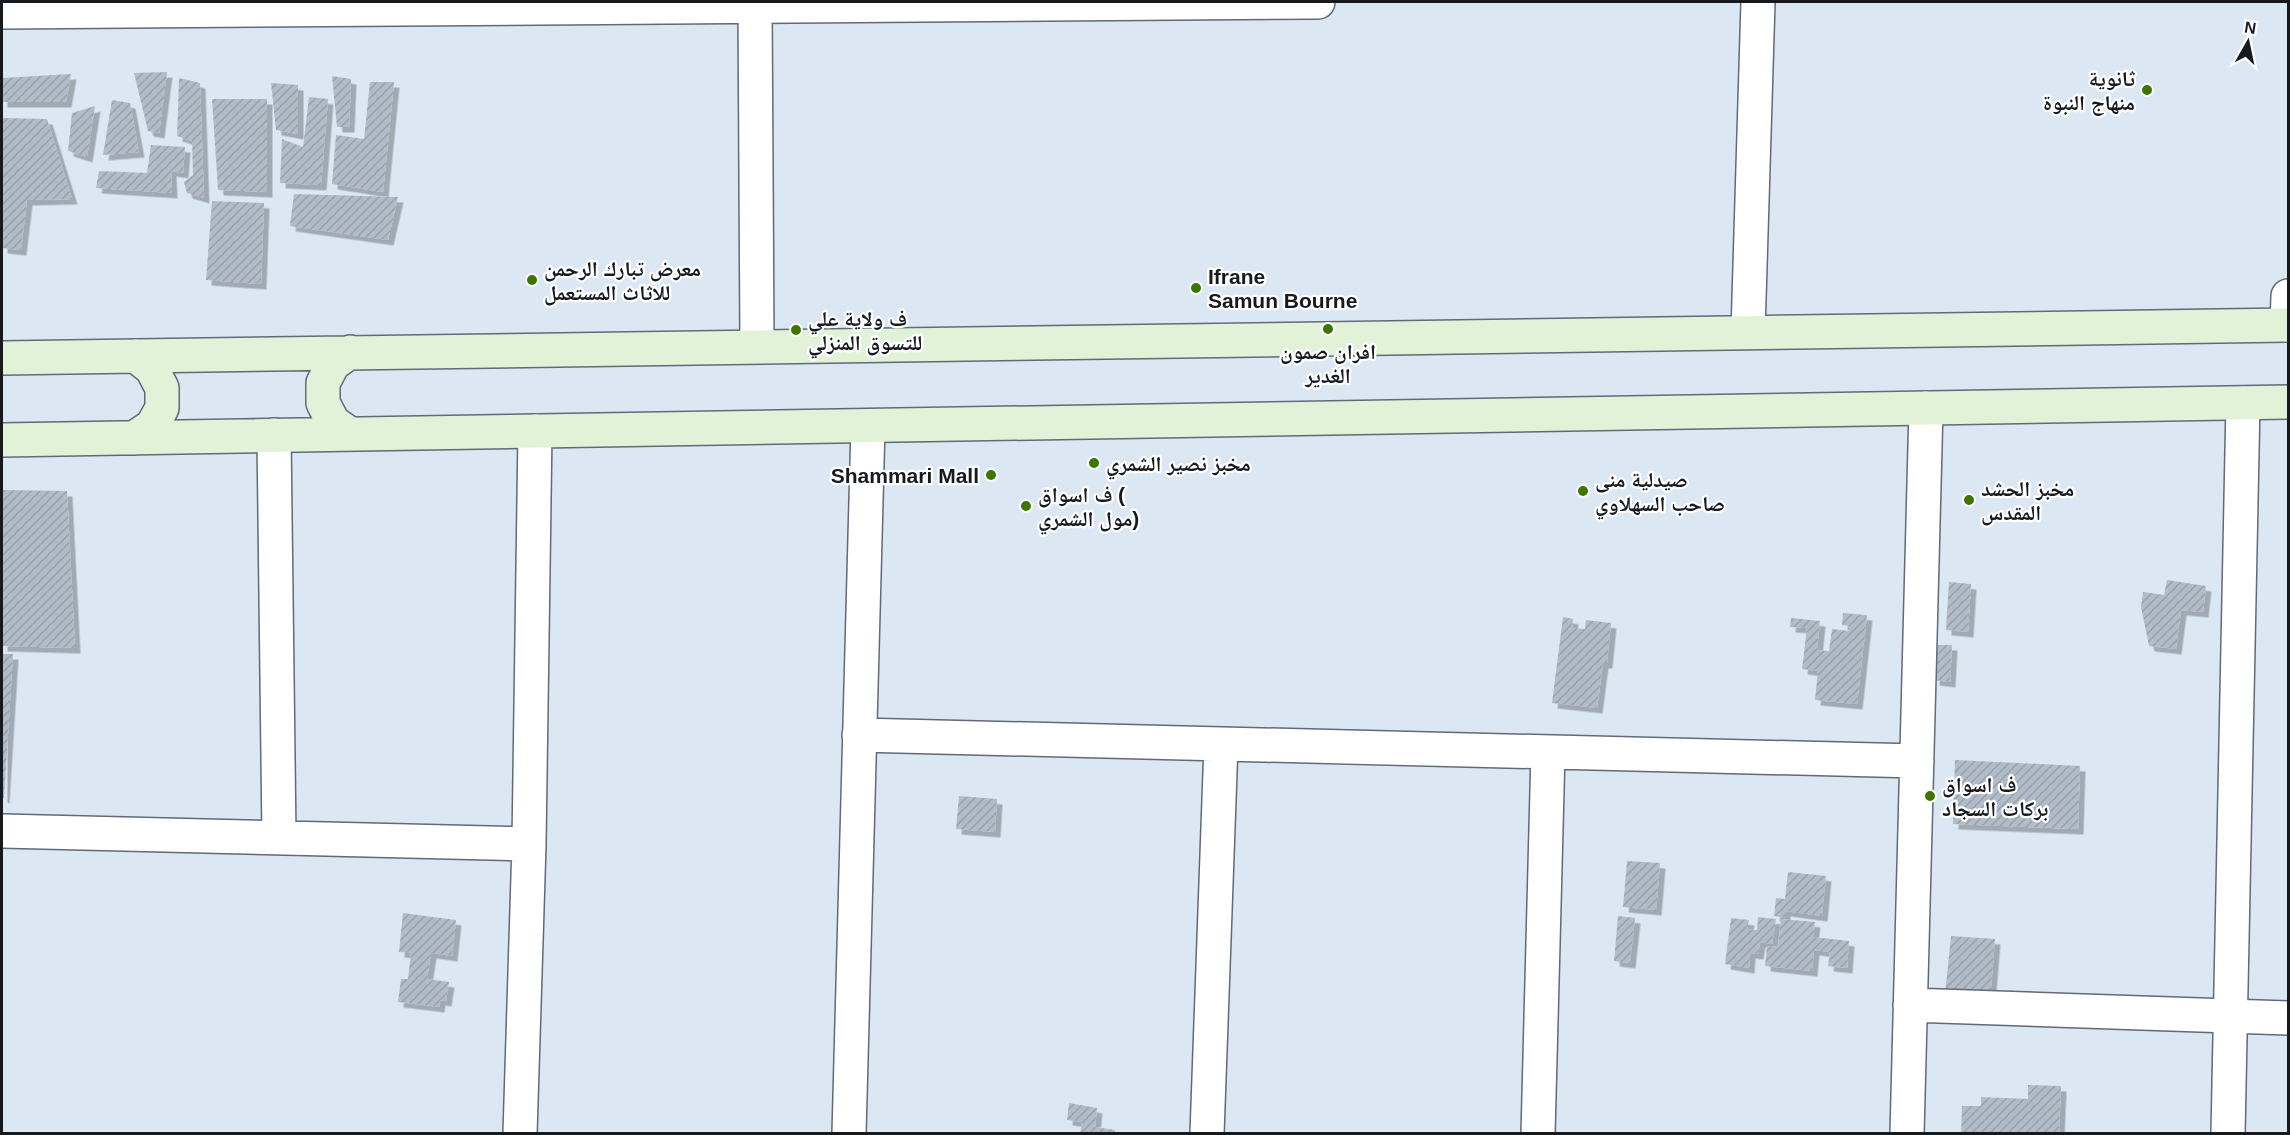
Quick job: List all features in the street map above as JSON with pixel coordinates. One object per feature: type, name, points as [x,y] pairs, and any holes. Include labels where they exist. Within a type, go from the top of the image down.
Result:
[{"type":"street","points":[[2,12],[755,4],[1318,2]]},
{"type":"street","points":[[1748,332],[1758,2]]},
{"type":"street","points":[[755,4],[757,345]]},
{"type":"street","points":[[2,358],[1748,332],[2288,315]]},
{"type":"street","points":[[350,352],[333,364],[323,383],[323,403],[333,422],[350,434]]},
{"type":"street","points":[[134,438],[152,426],[162,408],[162,388],[153,369],[136,357]]},
{"type":"street","points":[[2,440],[2289,402]]},
{"type":"street","points":[[2228,1134],[2243,403]]},
{"type":"street","points":[[1907,1134],[1926,408]]},
{"type":"street","points":[[849,1134],[868,426]]},
{"type":"street","points":[[520,1134],[530,844],[535,431]]},
{"type":"street","points":[[274,435],[279,838]]},
{"type":"street","points":[[859,735],[1917,761]]},
{"type":"street","points":[[1207,1134],[1221,744]]},
{"type":"street","points":[[1538,1134],[1548,752]]},
{"type":"street","points":[[2,831],[530,844]]},
{"type":"street","points":[[1910,1005],[2289,1018]]},
{"type":"building","points":[[167,72],[159,133],[148,131],[134,73]]},
{"type":"building","points":[[71,74],[66,102],[2,102],[2,78]]},
{"type":"building","points":[[332,76],[351,79],[349,127],[337,127]]},
{"type":"building","points":[[179,78],[200,83],[204,198],[187,193],[184,182],[193,175],[192,141],[177,136]]},
{"type":"building","points":[[370,82],[394,82],[383,192],[332,184],[336,135],[364,139]]},
{"type":"building","points":[[271,83],[298,85],[298,134],[276,130]]},
{"type":"building","points":[[309,97],[328,99],[321,185],[280,183],[282,139],[303,147]]},
{"type":"building","points":[[212,99],[267,99],[267,192],[218,190]]},
{"type":"building","points":[[112,100],[130,103],[139,152],[103,155]]},
{"type":"building","points":[[95,106],[87,157],[68,151],[72,113]]},
{"type":"building","points":[[2,118],[47,119],[72,199],[27,200],[21,250],[2,248]]},
{"type":"building","points":[[151,145],[185,147],[183,173],[171,171],[172,193],[96,188],[99,171],[147,173]]},
{"type":"building","points":[[294,194],[398,197],[388,240],[290,226]]},
{"type":"building","points":[[212,201],[264,203],[261,284],[206,280]]},
{"type":"building","points":[[2,490],[67,491],[75,648],[2,646]]},
{"type":"building","points":[[2167,580],[2206,586],[2203,612],[2181,610],[2176,649],[2149,646],[2141,607],[2143,592],[2164,595]]},
{"type":"building","points":[[1949,582],[1971,584],[1968,632],[1946,630]]},
{"type":"building","points":[[1843,613],[1867,615],[1857,704],[1815,700],[1818,671],[1802,669],[1807,628],[1790,627],[1791,618],[1820,621],[1817,650],[1829,651],[1832,629],[1849,631],[1850,626],[1842,625]]},
{"type":"building","points":[[1563,617],[1573,619],[1572,628],[1585,629],[1586,620],[1611,623],[1607,663],[1603,663],[1597,708],[1552,703]]},
{"type":"building","points":[[1937,645],[1952,645],[1950,682],[1934,680]]},
{"type":"building","points":[[2,654],[13,654],[4,798],[2,797]]},
{"type":"building","points":[[1955,760],[2080,766],[2078,829],[1953,824]]},
{"type":"building","points":[[959,796],[997,799],[995,832],[956,829]]},
{"type":"building","points":[[1627,861],[1660,863],[1656,910],[1623,907]]},
{"type":"building","points":[[1788,872],[1826,876],[1822,916],[1785,911],[1785,918],[1774,916],[1776,898],[1785,899]]},
{"type":"building","points":[[403,913],[456,920],[452,956],[431,953],[427,979],[449,982],[446,1001],[440,1000],[439,1007],[398,1002],[401,979],[408,979],[411,953],[399,952]]},
{"type":"building","points":[[1618,916],[1635,918],[1630,963],[1614,961]]},
{"type":"building","points":[[1758,917],[1776,919],[1772,944],[1760,942],[1758,954],[1750,953],[1749,968],[1725,964],[1731,918],[1749,920],[1747,929],[1757,930]]},
{"type":"building","points":[[1781,919],[1815,922],[1813,937],[1849,941],[1847,968],[1828,966],[1830,952],[1814,950],[1812,971],[1765,966],[1767,946],[1778,947]]},
{"type":"building","points":[[1951,936],[1995,939],[1990,999],[1945,995]]},
{"type":"building","points":[[2028,1085],[2061,1086],[2059,1134],[1961,1134],[1962,1106],[1981,1106],[1981,1097],[2028,1099]]},
{"type":"building","points":[[1069,1103],[1097,1108],[1095,1127],[1115,1130],[1115,1134],[1080,1134],[1082,1122],[1067,1120]]},
{"type":"place","name":"ثانوية منهاج النبوة","points":[[2147,90]]},
{"type":"place","name":"معرض تبارك الرحمن للاثاث المستعمل","points":[[532,280]]},
{"type":"place","name":"Ifrane Samun Bourne","points":[[1196,288]]},
{"type":"place","name":"افران صمون الغدير","points":[[1328,329]]},
{"type":"place","name":"ف ولاية علي للتسوق المنزلي","points":[[796,330]]},
{"type":"place","name":"مخبز نصير الشمري","points":[[1094,463]]},
{"type":"place","name":"Shammari Mall","points":[[991,475]]},
{"type":"place","name":"صيدلية منى صاحب السهلاوي","points":[[1583,491]]},
{"type":"place","name":"مخبز الحشد المقدس","points":[[1969,500]]},
{"type":"place","name":"ف اسواق ( مول الشمري)","points":[[1026,506]]},
{"type":"place","name":"ف اسواق بركات السجاد","points":[[1930,796]]}]
